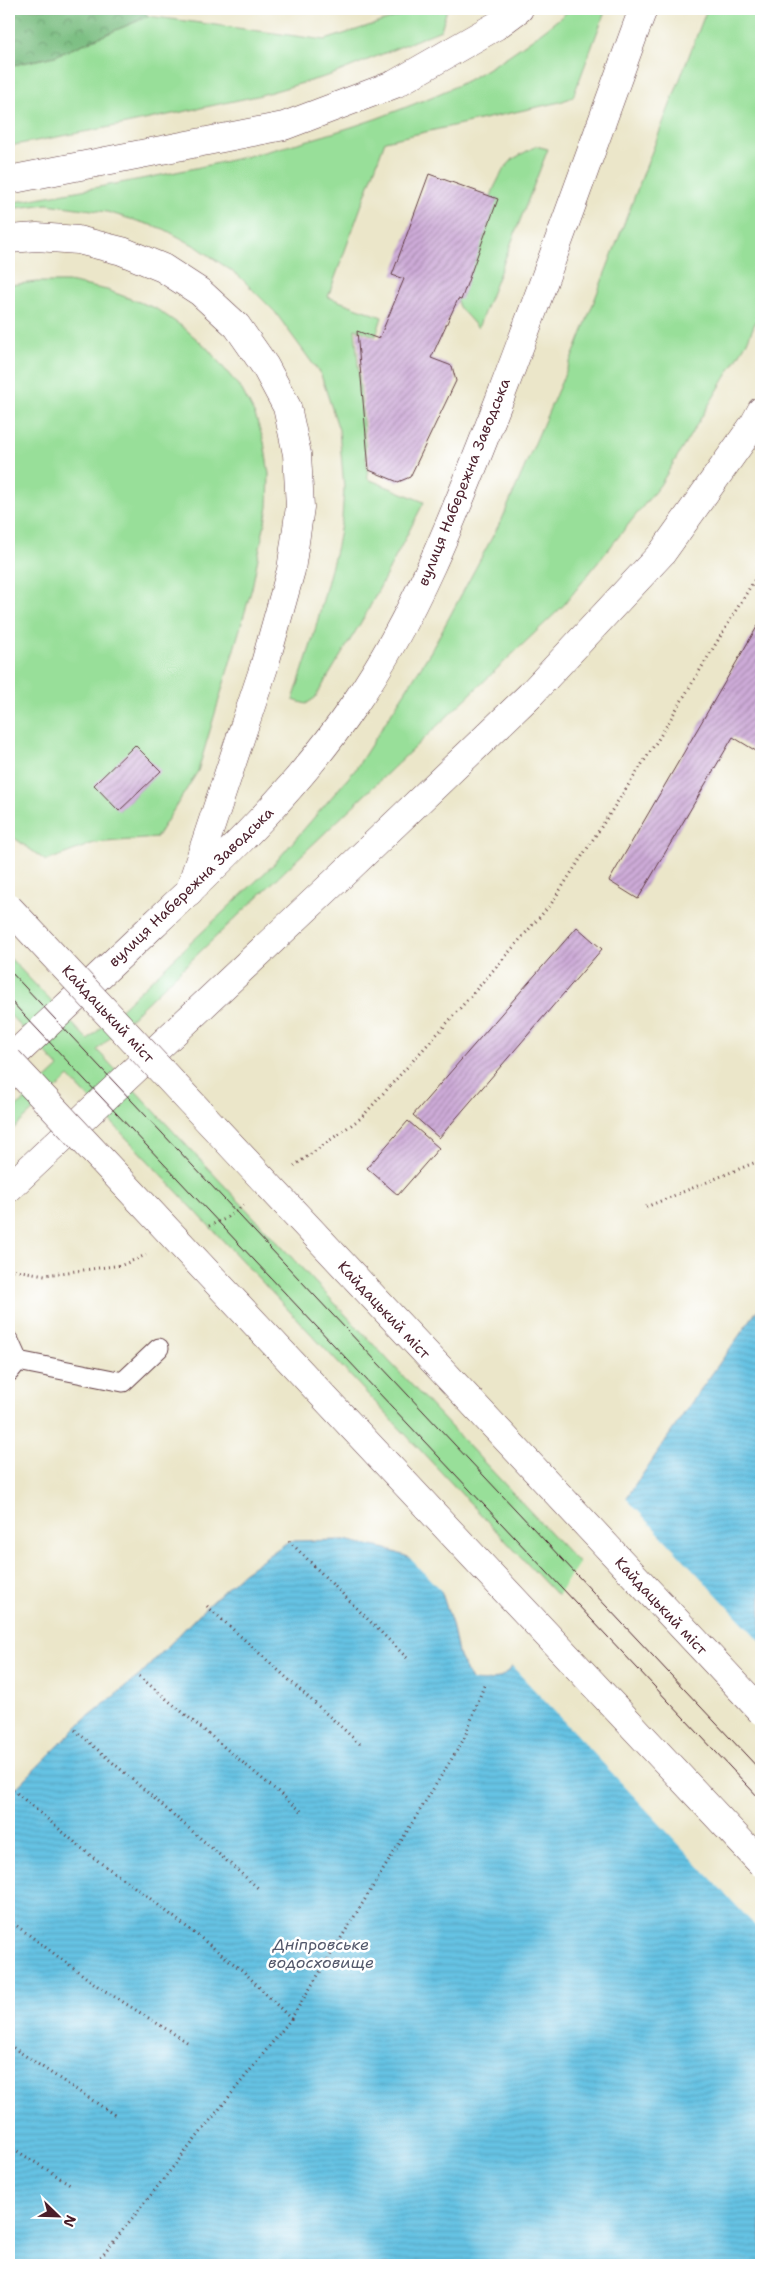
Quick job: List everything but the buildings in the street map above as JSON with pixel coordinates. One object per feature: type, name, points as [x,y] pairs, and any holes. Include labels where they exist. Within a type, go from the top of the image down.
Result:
[{"type":"main road","points":[[9,180],[284,126],[395,84],[496,26],[519,9]]},
{"type":"main road","name":"вулиця Набережна Заводська","points":[[9,1061],[190,892],[250,833],[305,772],[354,705],[397,636],[439,551],[478,456],[542,290],[643,9]]},
{"type":"main road","points":[[9,239],[37,237],[78,240],[122,251],[163,268],[200,292],[238,326],[265,366],[287,407],[297,454],[300,507],[291,570],[264,667],[190,892]]},
{"type":"main road","points":[[9,1188],[336,881],[530,694],[662,553],[754,424],[761,411]]},
{"type":"main road","name":"Кайдацький міст","points":[[9,908],[761,1711]]},
{"type":"main road","points":[[9,1061],[761,1863]]},
{"type":"lane","points":[[9,1341],[14,1367],[123,1382],[159,1348]]},
{"type":"path","points":[[291,1168],[361,1118],[551,904],[659,738],[761,569]]},
{"type":"path","points":[[646,1207],[761,1160]]},
{"type":"path","points":[[208,1227],[225,1219],[247,1202]]},
{"type":"path","points":[[9,1269],[45,1275],[122,1265],[148,1254]]},
{"type":"path","points":[[289,1541],[408,1658]]},
{"type":"path","points":[[207,1606],[360,1744]]},
{"type":"path","points":[[139,1676],[301,1811]]},
{"type":"path","points":[[95,2265],[291,2019],[464,1739],[486,1683]]},
{"type":"path","points":[[74,1730],[258,1888]]},
{"type":"path","points":[[13,1790],[91,1856],[143,1893],[243,1971],[291,2019]]},
{"type":"path","points":[[9,1920],[100,1987],[187,2042]]},
{"type":"path","points":[[9,2045],[116,2116]]},
{"type":"path","points":[[9,2146],[70,2184]]},
{"type":"green space","points":[[9,9],[142,9],[149,16],[55,56],[9,66]]},
{"type":"green space","points":[[421,9],[447,9],[441,30],[331,75],[257,96],[121,125],[9,146],[9,66],[55,56],[149,16],[325,40]]},
{"type":"green space","points":[[571,9],[606,9],[573,97],[560,102],[385,141],[328,297],[382,317],[376,336],[355,329],[368,479],[424,502],[366,614],[315,698],[306,704],[293,700],[313,638],[337,546],[342,518],[344,488],[339,430],[321,375],[275,312],[239,276],[197,247],[164,229],[107,212],[47,204],[9,209],[9,203],[149,178],[242,158],[333,133],[378,118],[446,91],[468,80],[521,47]]},
{"type":"green space","points":[[707,9],[761,9],[761,309],[747,342],[660,485],[563,606],[97,1050],[695,1687],[601,1642],[69,1077],[9,1133],[9,1114],[59,1067],[9,1014],[9,957],[88,1040],[273,865],[355,770],[431,651],[503,517],[576,348]]},
{"type":"green space","points":[[536,146],[548,149],[478,328],[459,307],[455,296],[494,188],[503,170],[513,159]]},
{"type":"green space","points":[[37,282],[68,282],[107,290],[155,308],[183,327],[208,349],[242,390],[255,415],[264,442],[269,474],[268,507],[252,588],[198,771],[156,838],[94,843],[46,861],[9,834],[9,285]]},
{"type":"water","name":"Дніпровське водосховище","points":[[761,1305],[761,2265],[12,2265],[9,2263],[9,1795],[84,1720],[139,1676],[207,1606],[243,1573],[289,1541],[345,1540],[386,1549],[411,1558],[437,1578],[452,1624],[459,1657],[471,1680],[487,1682],[509,1671],[691,1403]]},
{"type":"pier","points":[[624,1496],[761,1642],[761,1932],[511,1665]]},
{"type":"pier","points":[[405,1553],[413,1556],[439,1576],[446,1596]]},
{"type":"tram line","points":[[9,970],[761,1771]]},
{"type":"tram line","points":[[9,999],[761,1800]]}]
